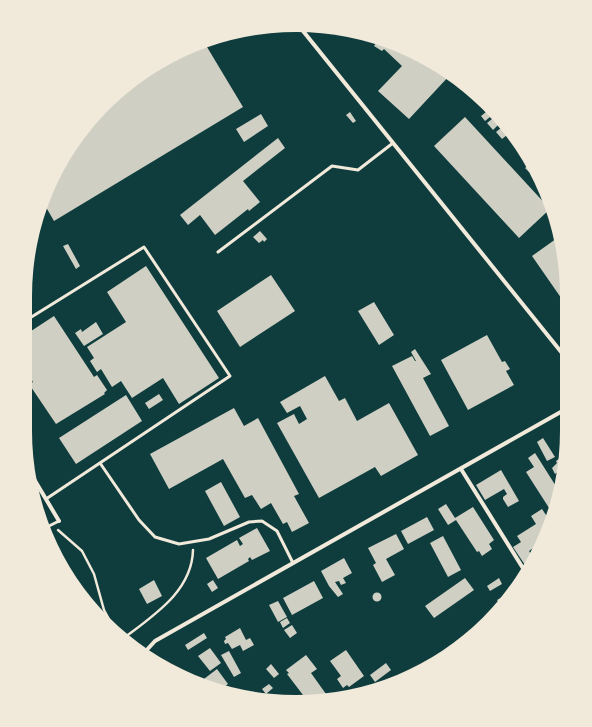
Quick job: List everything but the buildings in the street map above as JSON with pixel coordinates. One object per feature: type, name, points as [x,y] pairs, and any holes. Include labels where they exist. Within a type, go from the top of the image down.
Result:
[{"type":"street","points":[[304,32],[560,351]]},
{"type":"street","points":[[147,650],[155,641],[461,470],[560,412]]},
{"type":"street","points":[[461,470],[523,567]]},
{"type":"street","points":[[37,485],[58,521]]},
{"type":"lane","points":[[218,252],[332,166],[358,170],[393,143]]},
{"type":"lane","points":[[32,317],[144,247],[230,376],[46,499]]},
{"type":"lane","points":[[100,463],[139,520],[155,536],[179,544],[209,539],[249,522],[262,521],[277,531],[293,563]]},
{"type":"lane","points":[[50,526],[58,521]]},
{"type":"path","points":[[53,524],[60,533],[82,551],[94,574],[107,616]]},
{"type":"path","points":[[129,635],[162,609],[184,585],[193,561],[193,541]]}]
